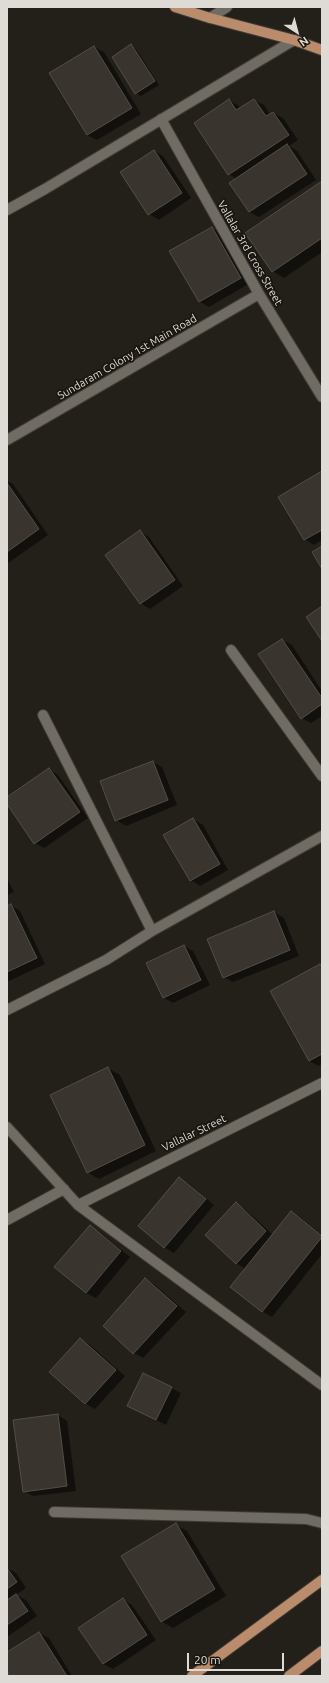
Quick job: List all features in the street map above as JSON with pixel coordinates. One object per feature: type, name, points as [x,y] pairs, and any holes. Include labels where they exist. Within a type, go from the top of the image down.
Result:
[{"type":"main road","points":[[175,7],[210,18],[294,40],[322,50]]},
{"type":"main road","points":[[192,1676],[322,1580]]},
{"type":"main road","points":[[289,1676],[322,1651]]},
{"type":"street","points":[[210,18],[227,7]]},
{"type":"street","points":[[7,210],[45,189],[294,40]]},
{"type":"street","name":"Vallalar 3rd Cross Street","points":[[161,119],[259,294],[322,397]]},
{"type":"street","name":"Sundaram Colony 1st Main Road","points":[[7,440],[259,294]]},
{"type":"street","points":[[231,650],[322,776]]},
{"type":"street","points":[[43,715],[152,931]]},
{"type":"street","points":[[7,1010],[106,960],[152,931],[322,836]]},
{"type":"street","name":"Vallalar Street","points":[[78,1205],[322,1083]]},
{"type":"street","points":[[7,1127],[78,1205],[322,1385]]},
{"type":"street","points":[[7,1220],[64,1189]]},
{"type":"street","points":[[54,1512],[306,1520],[322,1523]]},
{"type":"building","points":[[131,44],[155,81],[135,94],[112,57]]},
{"type":"building","points":[[94,46],[132,108],[87,135],[49,73]]},
{"type":"building","points":[[229,99],[236,110],[254,99],[266,116],[273,112],[289,135],[228,175],[194,123]]},
{"type":"building","points":[[287,144],[307,174],[249,212],[229,183]]},
{"type":"building","points":[[154,150],[182,193],[148,215],[120,172]]},
{"type":"building","points":[[322,181],[322,238],[272,272],[245,233]]},
{"type":"building","points":[[212,227],[241,278],[199,302],[169,251]]},
{"type":"building","points":[[322,471],[322,530],[304,540],[278,497]]},
{"type":"building","points":[[7,483],[39,529],[7,552]]},
{"type":"building","points":[[140,530],[175,580],[140,604],[105,555]]},
{"type":"building","points":[[322,546],[322,569],[312,552]]},
{"type":"building","points":[[322,606],[322,641],[306,617]]},
{"type":"building","points":[[282,639],[322,698],[322,704],[301,719],[258,654]]},
{"type":"building","points":[[153,761],[168,800],[115,821],[100,781]]},
{"type":"building","points":[[49,768],[80,812],[34,844],[7,804],[7,797]]},
{"type":"building","points":[[193,818],[220,864],[190,881],[163,835]]},
{"type":"building","points":[[11,904],[37,958],[7,972],[7,906]]},
{"type":"building","points":[[274,911],[290,950],[223,978],[207,939]]},
{"type":"building","points":[[184,945],[201,980],[163,998],[146,963]]},
{"type":"building","points":[[320,964],[322,967],[322,1054],[309,1061],[270,991]]},
{"type":"building","points":[[108,1067],[145,1145],[87,1173],[50,1095]]},
{"type":"building","points":[[179,1177],[206,1199],[164,1248],[138,1226]]},
{"type":"building","points":[[236,1202],[266,1231],[236,1264],[205,1235]]},
{"type":"building","points":[[291,1211],[322,1237],[262,1312],[230,1287]]},
{"type":"building","points":[[90,1225],[121,1251],[86,1293],[54,1267]]},
{"type":"building","points":[[145,1278],[177,1306],[133,1354],[103,1326]]},
{"type":"building","points":[[80,1338],[116,1370],[85,1404],[49,1372]]},
{"type":"building","points":[[143,1373],[172,1387],[156,1420],[127,1406]]},
{"type":"building","points":[[58,1414],[67,1486],[23,1492],[13,1420]]},
{"type":"building","points":[[176,1523],[215,1589],[161,1622],[121,1556]]},
{"type":"building","points":[[7,1568],[17,1582],[7,1589]]},
{"type":"building","points":[[16,1594],[28,1611],[7,1625],[7,1600]]},
{"type":"building","points":[[123,1598],[147,1635],[103,1664],[78,1628]]},
{"type":"building","points":[[39,1632],[67,1676],[10,1676],[7,1671],[7,1652]]}]
